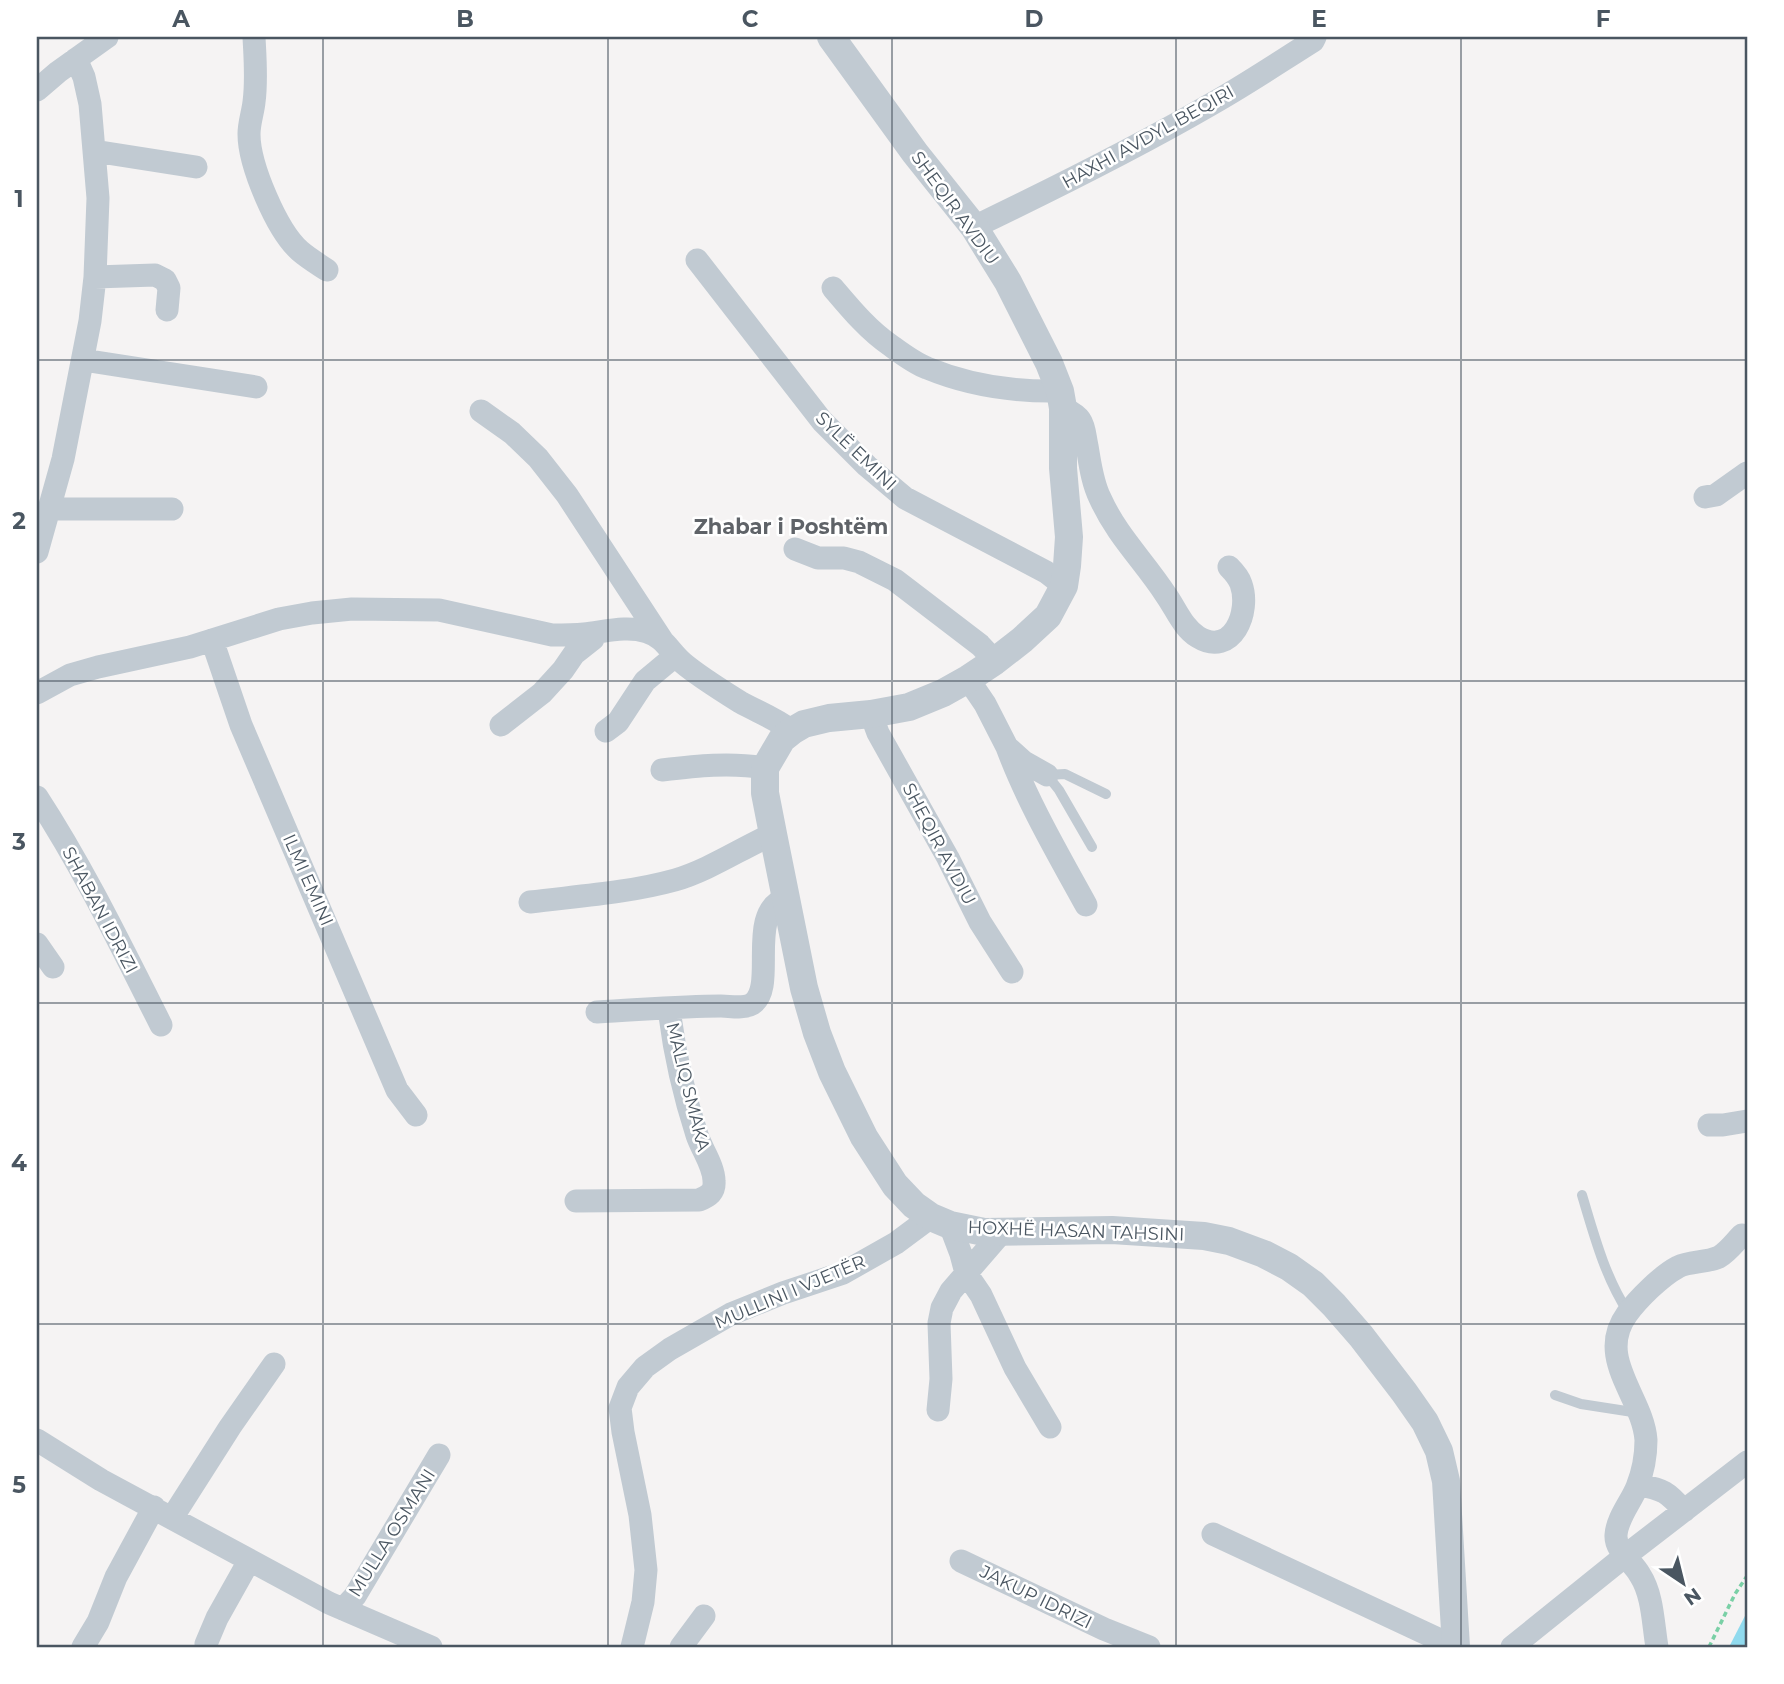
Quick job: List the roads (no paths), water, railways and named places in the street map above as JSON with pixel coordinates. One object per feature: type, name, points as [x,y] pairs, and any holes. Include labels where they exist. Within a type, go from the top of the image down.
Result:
[{"type":"street","points":[[37,90],[107,37]]},
{"type":"street","points":[[254,37],[256,63],[249,134],[253,161],[263,193],[299,250],[327,270]]},
{"type":"street","name":"SHEQIR AVDIU","points":[[792,731],[804,724],[829,718],[871,714],[909,706],[943,693],[995,661],[1023,640],[1048,616],[1064,586],[1069,537],[1061,400],[1049,363],[1009,282],[974,227],[831,37]]},
{"type":"street","name":"HAXHI AVDYL BEQIRI","points":[[974,227],[1067,183],[1177,124],[1313,41],[1315,37]]},
{"type":"street","points":[[37,552],[63,459],[90,321],[95,277],[98,198],[90,104],[84,77],[76,59]]},
{"type":"street","points":[[94,151],[197,167]]},
{"type":"street","name":"SYLË EMINI","points":[[698,261],[822,421],[867,466],[905,498],[1037,567],[1064,586]]},
{"type":"street","points":[[95,277],[155,275],[165,279],[169,288],[167,310]]},
{"type":"street","points":[[833,288],[855,314],[888,344],[925,367],[956,378],[1061,400]]},
{"type":"street","points":[[83,360],[256,387]]},
{"type":"street","name":"SHEQIR AVDIU","points":[[1061,400],[1080,419],[1083,426],[1098,495],[1112,523],[1166,593],[1189,631],[1207,642],[1226,640],[1241,617],[1244,605],[1241,584],[1229,567]]},
{"type":"street","points":[[481,411],[512,433],[538,458],[567,495],[669,648]]},
{"type":"street","points":[[1705,497],[1716,495],[1747,473]]},
{"type":"street","points":[[48,509],[173,509]]},
{"type":"street","points":[[795,549],[818,558],[844,558],[859,562],[895,580],[980,645],[995,661]]},
{"type":"street","points":[[37,694],[70,675],[190,647],[279,619],[312,613],[352,609],[439,610],[552,635],[628,629],[649,632],[696,673],[740,702],[778,720],[792,731],[782,739],[765,768],[746,764],[662,770]]},
{"type":"street","points":[[501,725],[542,693],[574,654],[593,639],[595,632]]},
{"type":"street","name":"ILMI EMINI","points":[[212,640],[241,724],[397,1090],[416,1115]]},
{"type":"street","points":[[606,731],[618,722],[669,648]]},
{"type":"street","points":[[968,679],[985,704],[1057,852],[1086,905]]},
{"type":"street","name":"SHEQIR AVDIU","points":[[871,714],[878,733],[948,858],[980,922],[1012,972]]},
{"type":"street","points":[[1007,747],[1024,762],[1047,775]]},
{"type":"street","name":"HOXHË HASAN TAHSINI","points":[[765,768],[765,793],[772,834],[804,988],[817,1033],[832,1072],[864,1137],[895,1185],[914,1205],[940,1221],[984,1232],[1112,1230],[1204,1236],[1229,1241],[1264,1254],[1313,1284],[1335,1305],[1404,1392],[1425,1422],[1438,1451],[1446,1482],[1456,1647],[1213,1534]]},
{"type":"street","name":"SHABAN IDRIZI","points":[[37,797],[108,922],[161,1025]]},
{"type":"street","points":[[530,902],[676,880],[772,834]]},
{"type":"street","name":"MALIQ SMAKA","points":[[597,1012],[750,1005],[755,1002],[762,982],[763,947],[768,918],[778,901],[786,898]]},
{"type":"street","points":[[37,944],[53,967]]},
{"type":"street","name":"MALIQ SMAKA","points":[[576,1201],[699,1200],[708,1197],[713,1191],[715,1180],[696,1133],[678,1061],[669,1008]]},
{"type":"street","points":[[1709,1125],[1747,1122]]},
{"type":"street","points":[[940,1221],[961,1254],[966,1273],[981,1295],[1015,1368],[1050,1427]]},
{"type":"street","name":"MULLINI I VJETËR","points":[[632,1647],[643,1602],[646,1570],[640,1514],[620,1408],[628,1387],[645,1367],[670,1349],[732,1314],[843,1273],[940,1221]]},
{"type":"street","points":[[938,1410],[941,1379],[939,1323],[942,1308],[966,1273],[1002,1232]]},
{"type":"street","points":[[1657,1647],[1648,1592],[1641,1575],[1618,1547],[1616,1534],[1622,1515],[1638,1485],[1645,1461],[1646,1437],[1618,1363],[1618,1331],[1628,1312],[1664,1277],[1679,1267],[1720,1256],[1742,1235]]},
{"type":"street","points":[[83,1647],[98,1622],[116,1577],[230,1427],[274,1364]]},
{"type":"street","name":"MULLA OSMANI","points":[[37,1440],[101,1479],[250,1561],[350,1613],[431,1647]]},
{"type":"street","points":[[1512,1647],[1747,1462]]},
{"type":"street","name":"MULLA OSMANI","points":[[350,1613],[365,1598],[441,1464]]},
{"type":"street","points":[[1638,1485],[1658,1488],[1672,1496],[1684,1511]]},
{"type":"street","points":[[207,1645],[217,1618],[250,1561]]},
{"type":"street","name":"JAKUP IDRIZI","points":[[961,1561],[1104,1629],[1149,1647]]},
{"type":"street","points":[[681,1647],[704,1616]]},
{"type":"lane","points":[[1047,775],[1065,774],[1106,794]]},
{"type":"lane","points":[[1047,775],[1059,790],[1092,847]]},
{"type":"lane","points":[[1582,1195],[1606,1271],[1628,1312]]},
{"type":"lane","points":[[1555,1395],[1581,1404],[1639,1413]]},
{"type":"water","points":[[1747,1612],[1747,1647],[1729,1647]]},
{"type":"district","name":"Zhabar i Poshtëm","points":[[791,527]]}]
